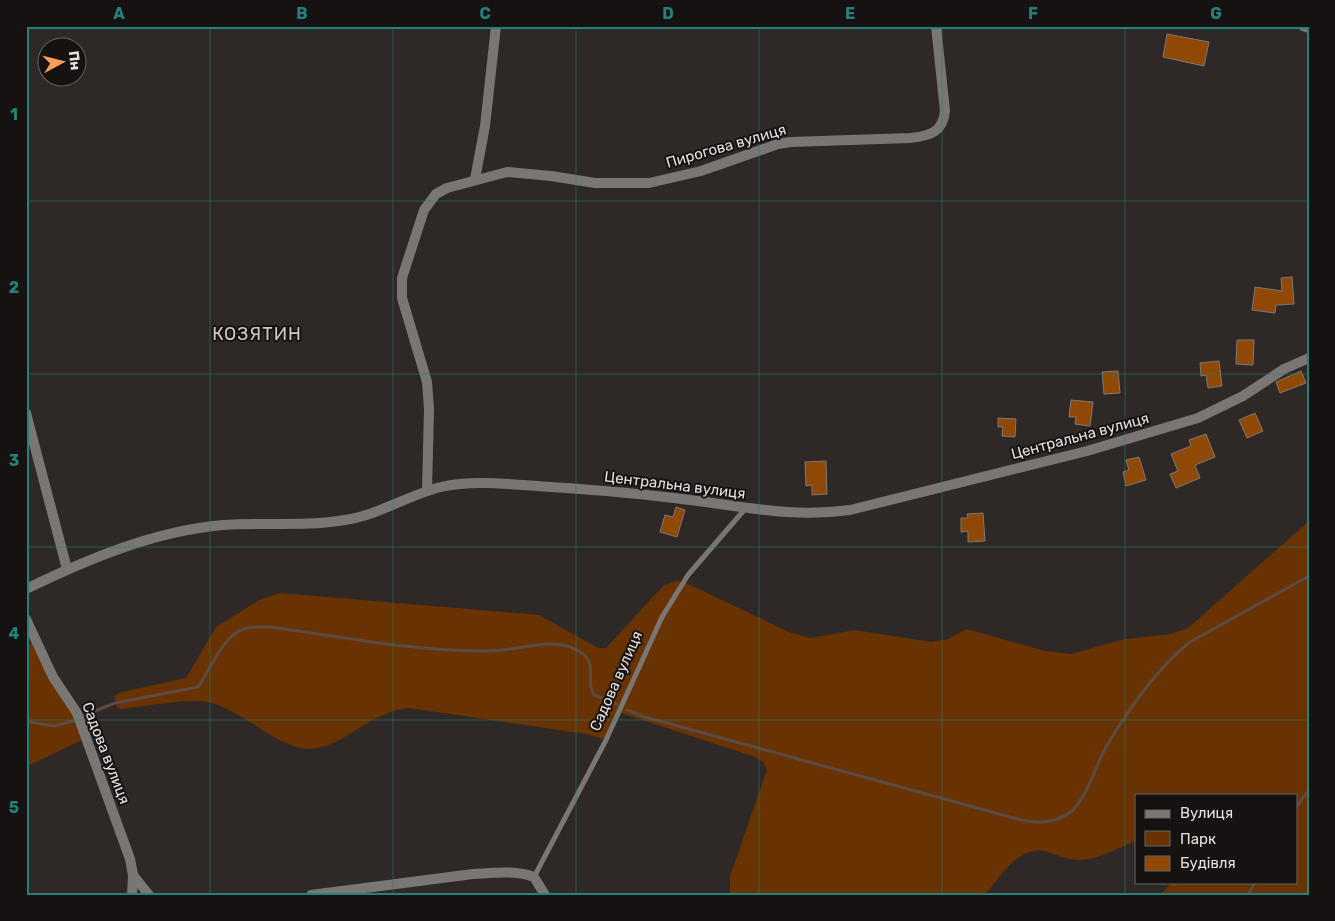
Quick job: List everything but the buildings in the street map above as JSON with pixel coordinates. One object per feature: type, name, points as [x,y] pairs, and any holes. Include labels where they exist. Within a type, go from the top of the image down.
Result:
[{"type":"street","points":[[476,179],[485,126],[496,26]]},
{"type":"street","name":"Пирогова вулиця","points":[[427,491],[429,409],[427,382],[402,298],[402,278],[424,210],[429,201],[447,188],[507,172],[596,183],[649,183],[701,171],[791,142],[927,136],[934,133],[942,125],[944,111],[936,26]]},
{"type":"street","points":[[1303,26],[1309,28]]},
{"type":"street","name":"Центральна вулиця","points":[[26,589],[67,569],[125,547],[173,533],[224,525],[305,524],[345,520],[379,511],[427,491],[462,484],[562,488],[691,500],[798,515],[850,510],[1087,451],[1198,418],[1243,396],[1284,370],[1309,358]]},
{"type":"street","points":[[26,412],[67,569]]},
{"type":"street","name":"Садова вулиця","points":[[26,619],[53,677],[77,714],[130,859],[133,875],[132,895]]},
{"type":"street","points":[[311,895],[473,874],[512,873],[534,877],[545,895]]},
{"type":"street","name":"Садова вулиця","points":[[133,875],[149,895]]},
{"type":"lane","name":"Садова вулиця","points":[[534,877],[606,740],[662,617],[688,575],[745,509]]},
{"type":"green space","points":[[1309,521],[1309,893],[1307,895],[1160,895],[1170,884],[1298,884],[1298,794],[1135,794],[1135,841],[1085,860],[1069,859],[1044,851],[1026,853],[1010,864],[985,895],[730,895],[730,876],[767,770],[764,763],[755,757],[618,712],[606,740],[586,734],[409,708],[381,716],[320,748],[308,749],[285,743],[235,713],[212,703],[193,701],[121,709],[117,707],[114,696],[122,692],[186,678],[216,627],[261,599],[280,593],[539,615],[598,648],[606,648],[664,585],[677,581],[684,582],[789,632],[810,638],[855,630],[931,642],[948,639],[967,629],[1045,651],[1071,654],[1125,639],[1171,634],[1188,628]]},
{"type":"green space","points":[[35,640],[86,738],[26,767],[26,646]]},
{"type":"waterway","points":[[627,710],[645,717],[1021,820],[1048,822],[1066,815],[1077,805],[1087,789],[1106,747],[1124,719],[1154,677],[1178,653],[1190,642],[1309,576]]},
{"type":"waterway","points":[[85,715],[115,703],[198,687],[223,646],[236,633],[250,627],[271,627],[380,643],[462,651],[490,651],[547,644],[569,646],[579,651],[589,661],[590,683],[594,695],[616,704]]},
{"type":"waterway","points":[[26,721],[53,726],[74,721]]},
{"type":"waterway","points":[[1298,804],[1309,790]]},
{"type":"waterway","points":[[1248,895],[1254,884]]},
{"type":"district","name":"КОЗЯТИН","points":[[257,334]]}]
